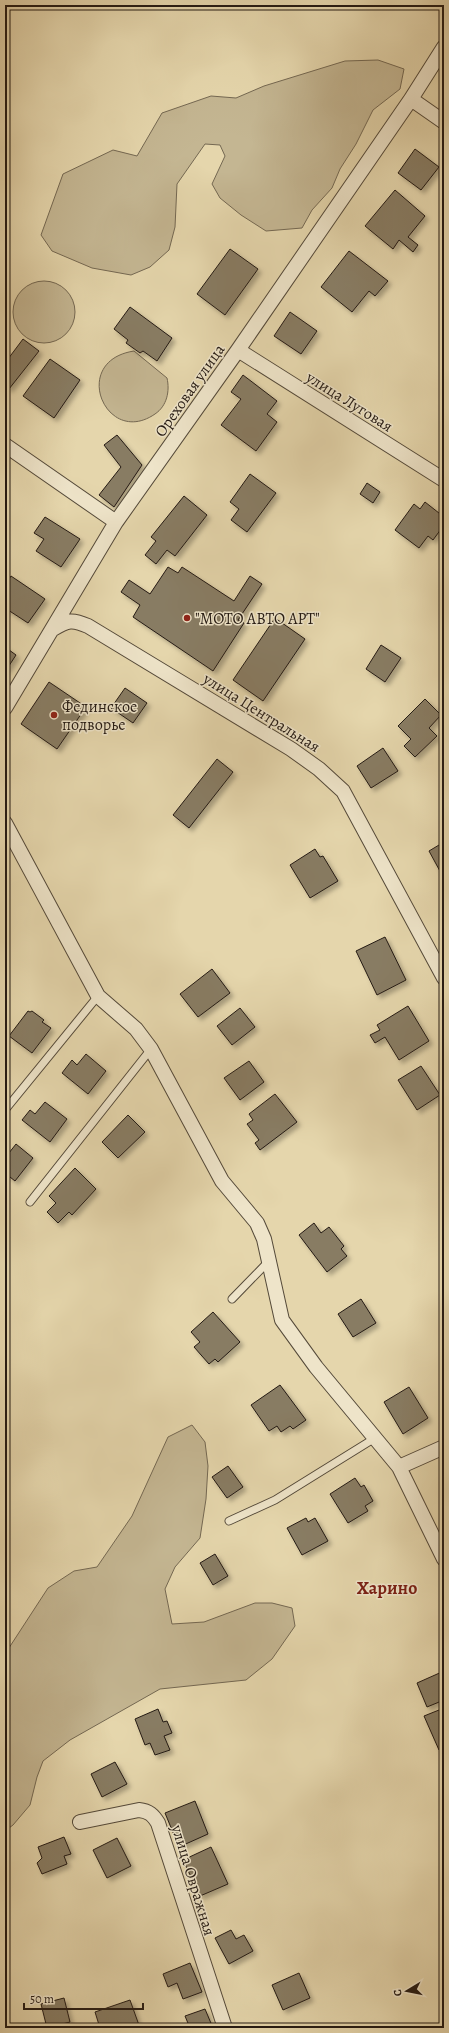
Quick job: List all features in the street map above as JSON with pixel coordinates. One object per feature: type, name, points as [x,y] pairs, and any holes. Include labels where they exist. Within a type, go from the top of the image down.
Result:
[{"type":"street","name":"Ореховая улица","points":[[5,708],[53,630],[116,522],[238,350],[411,99],[444,47]]},
{"type":"street","points":[[411,99],[444,122]]},
{"type":"street","name":"улица Луговая","points":[[238,350],[444,480]]},
{"type":"street","points":[[5,445],[116,522]]},
{"type":"street","name":"улица Центральная","points":[[53,630],[66,621],[77,621],[88,626],[232,711],[319,768],[343,791],[444,978]]},
{"type":"street","points":[[5,823],[98,996],[136,1029],[151,1049],[222,1181],[257,1223],[264,1239],[282,1320],[316,1367],[399,1467],[444,1559]]},
{"type":"street","points":[[399,1467],[444,1447]]},
{"type":"street","name":"улица Овражная","points":[[80,1822],[139,1810],[146,1811],[154,1816],[158,1823],[225,2028]]},
{"type":"lane","points":[[5,1110],[98,996]]},
{"type":"lane","points":[[30,1202],[151,1049]]},
{"type":"lane","points":[[232,1299],[269,1261]]},
{"type":"lane","points":[[229,1521],[275,1500],[375,1438]]},
{"type":"shaded area","points":[[378,60],[404,69],[400,89],[373,110],[356,144],[340,169],[332,188],[312,210],[302,228],[266,231],[241,215],[220,198],[212,184],[225,156],[220,145],[205,144],[177,184],[175,227],[169,250],[150,267],[131,275],[92,268],[52,251],[41,235],[63,174],[113,150],[137,156],[162,113],[211,96],[236,98],[264,86],[345,61]]},
{"type":"shaded area","points":[[38,281],[50,281],[66,290],[73,300],[75,312],[73,324],[66,334],[50,343],[38,343],[27,338],[18,329],[13,318],[13,306],[18,295],[27,286]]},
{"type":"shaded area","points":[[134,351],[167,378],[168,383],[167,398],[159,411],[137,421],[122,420],[110,412],[102,399],[99,384],[103,370],[114,358]]},
{"type":"shaded area","points":[[192,1425],[205,1442],[208,1466],[206,1499],[200,1538],[175,1567],[165,1589],[172,1624],[204,1622],[255,1603],[272,1603],[292,1608],[295,1626],[272,1659],[246,1680],[160,1689],[70,1740],[43,1761],[37,1777],[30,1805],[13,1825],[5,1831],[5,1654],[48,1588],[74,1571],[97,1567],[132,1516],[168,1437]]},
{"type":"building","points":[[415,149],[439,167],[421,190],[398,173]]},
{"type":"building","points":[[395,190],[425,216],[408,237],[418,245],[413,252],[399,240],[393,249],[365,226]]},
{"type":"building","points":[[230,249],[258,269],[225,315],[197,294]]},
{"type":"building","points":[[349,251],[388,281],[375,296],[369,291],[352,312],[321,287]]},
{"type":"building","points":[[130,307],[172,338],[157,361],[143,351],[140,353],[126,343],[128,340],[114,329]]},
{"type":"building","points":[[290,312],[317,331],[301,354],[274,336]]},
{"type":"building","points":[[23,339],[39,351],[9,389],[5,386],[5,363]]},
{"type":"building","points":[[50,359],[80,380],[54,418],[23,396]]},
{"type":"building","points":[[243,375],[277,401],[267,414],[277,422],[256,451],[221,425],[241,399],[231,392]]},
{"type":"building","points":[[117,435],[142,465],[114,507],[99,495],[121,467],[104,445]]},
{"type":"building","points":[[250,474],[276,493],[247,532],[231,520],[239,509],[230,502]]},
{"type":"building","points":[[367,483],[380,492],[373,503],[360,494]]},
{"type":"building","points":[[184,496],[207,515],[175,556],[167,550],[156,564],[145,555],[156,541],[151,537]]},
{"type":"building","points":[[425,502],[444,517],[444,525],[433,540],[428,536],[419,548],[395,530],[414,504],[420,509]]},
{"type":"building","points":[[45,517],[80,539],[61,567],[36,551],[44,539],[34,533]]},
{"type":"building","name":"\"МОТО АВТО АРТ\"","points":[[168,567],[178,573],[182,567],[234,601],[250,576],[262,584],[238,620],[244,623],[213,671],[133,617],[140,605],[121,592],[129,580],[150,594]]},
{"type":"building","points":[[11,576],[45,599],[28,623],[5,608],[5,585]]},
{"type":"building","points":[[275,618],[305,639],[263,701],[233,680]]},
{"type":"building","points":[[381,645],[401,658],[385,682],[366,669]]},
{"type":"building","points":[[5,647],[16,655],[5,672]]},
{"type":"building","name":"Фединское подворье","points":[[49,682],[86,707],[57,749],[21,724]]},
{"type":"building","points":[[125,688],[147,703],[133,723],[111,708]]},
{"type":"building","points":[[425,699],[441,715],[429,728],[437,736],[415,757],[404,746],[411,739],[398,726]]},
{"type":"building","points":[[383,748],[398,771],[371,788],[357,766]]},
{"type":"building","points":[[217,759],[233,772],[189,828],[173,815]]},
{"type":"building","points":[[444,842],[444,871],[441,873],[429,851]]},
{"type":"building","points":[[315,849],[320,857],[323,856],[338,881],[310,898],[290,865]]},
{"type":"building","points":[[385,937],[406,980],[377,995],[356,951]]},
{"type":"building","points":[[212,969],[230,993],[198,1017],[180,994]]},
{"type":"building","points":[[408,1006],[429,1041],[399,1060],[385,1037],[375,1043],[370,1035],[380,1030],[377,1025]]},
{"type":"building","points":[[240,1008],[255,1027],[232,1045],[217,1026]]},
{"type":"building","points":[[28,1011],[32,1011],[44,1020],[42,1022],[51,1028],[32,1053],[9,1036]]},
{"type":"building","points":[[86,1054],[106,1071],[88,1094],[62,1073],[72,1060],[77,1065]]},
{"type":"building","points":[[249,1061],[264,1082],[240,1100],[224,1078]]},
{"type":"building","points":[[421,1066],[440,1095],[417,1110],[398,1080]]},
{"type":"building","points":[[275,1094],[297,1122],[260,1150],[255,1143],[259,1140],[247,1124],[253,1120],[249,1114]]},
{"type":"building","points":[[45,1102],[67,1119],[50,1142],[22,1120],[30,1110],[35,1114]]},
{"type":"building","points":[[128,1115],[145,1132],[118,1158],[102,1142]]},
{"type":"building","points":[[16,1144],[33,1158],[15,1181],[5,1173],[5,1158]]},
{"type":"building","points":[[75,1168],[96,1189],[72,1215],[69,1212],[58,1223],[47,1212],[56,1203],[49,1196]]},
{"type":"building","points":[[314,1223],[321,1233],[329,1227],[344,1246],[341,1249],[347,1256],[327,1272],[299,1235]]},
{"type":"building","points":[[361,1299],[376,1323],[353,1337],[338,1314]]},
{"type":"building","points":[[213,1312],[240,1342],[218,1362],[215,1359],[209,1364],[194,1347],[200,1342],[191,1332]]},
{"type":"building","points":[[280,1385],[306,1420],[293,1429],[290,1426],[281,1432],[277,1426],[269,1431],[251,1405]]},
{"type":"building","points":[[409,1387],[428,1418],[403,1434],[384,1402]]},
{"type":"building","points":[[228,1466],[243,1487],[227,1498],[212,1477]]},
{"type":"building","points":[[355,1478],[361,1487],[364,1485],[373,1501],[365,1506],[368,1511],[348,1523],[330,1494]]},
{"type":"building","points":[[306,1518],[308,1522],[315,1518],[328,1541],[302,1555],[287,1528]]},
{"type":"building","points":[[215,1554],[228,1576],[213,1585],[200,1563]]},
{"type":"building","points":[[444,1671],[444,1700],[427,1707],[417,1683]]},
{"type":"building","points":[[444,1708],[444,1748],[439,1750],[424,1716]]},
{"type":"building","points":[[158,1709],[163,1722],[167,1721],[172,1733],[164,1736],[170,1750],[155,1755],[150,1743],[145,1745],[135,1719]]},
{"type":"building","points":[[115,1762],[127,1784],[102,1797],[91,1774]]},
{"type":"building","points":[[195,1801],[208,1834],[179,1847],[165,1813]]},
{"type":"building","points":[[64,1837],[71,1854],[64,1856],[67,1864],[42,1874],[37,1863],[42,1858],[38,1847]]},
{"type":"building","points":[[117,1838],[131,1866],[107,1878],[93,1850]]},
{"type":"building","points":[[211,1847],[228,1884],[200,1896],[183,1860]]},
{"type":"building","points":[[231,1930],[236,1939],[244,1935],[253,1951],[229,1964],[215,1938]]},
{"type":"building","points":[[190,1963],[202,1992],[183,1999],[177,1983],[168,1987],[163,1974]]},
{"type":"building","points":[[299,1973],[310,1998],[283,2010],[272,1985]]},
{"type":"building","points":[[64,1998],[70,2022],[47,2028],[41,2004]]},
{"type":"building","points":[[130,2000],[140,2028],[100,2028],[95,2012]]},
{"type":"building","points":[[205,2009],[213,2028],[190,2028],[185,2016]]},
{"type":"place","name":"\"МОТО АВТО АРТ\"","points":[[187,618]]},
{"type":"place","name":"Фединское подворье","points":[[54,715]]},
{"type":"district","name":"Харино","points":[[387,1588]]}]
